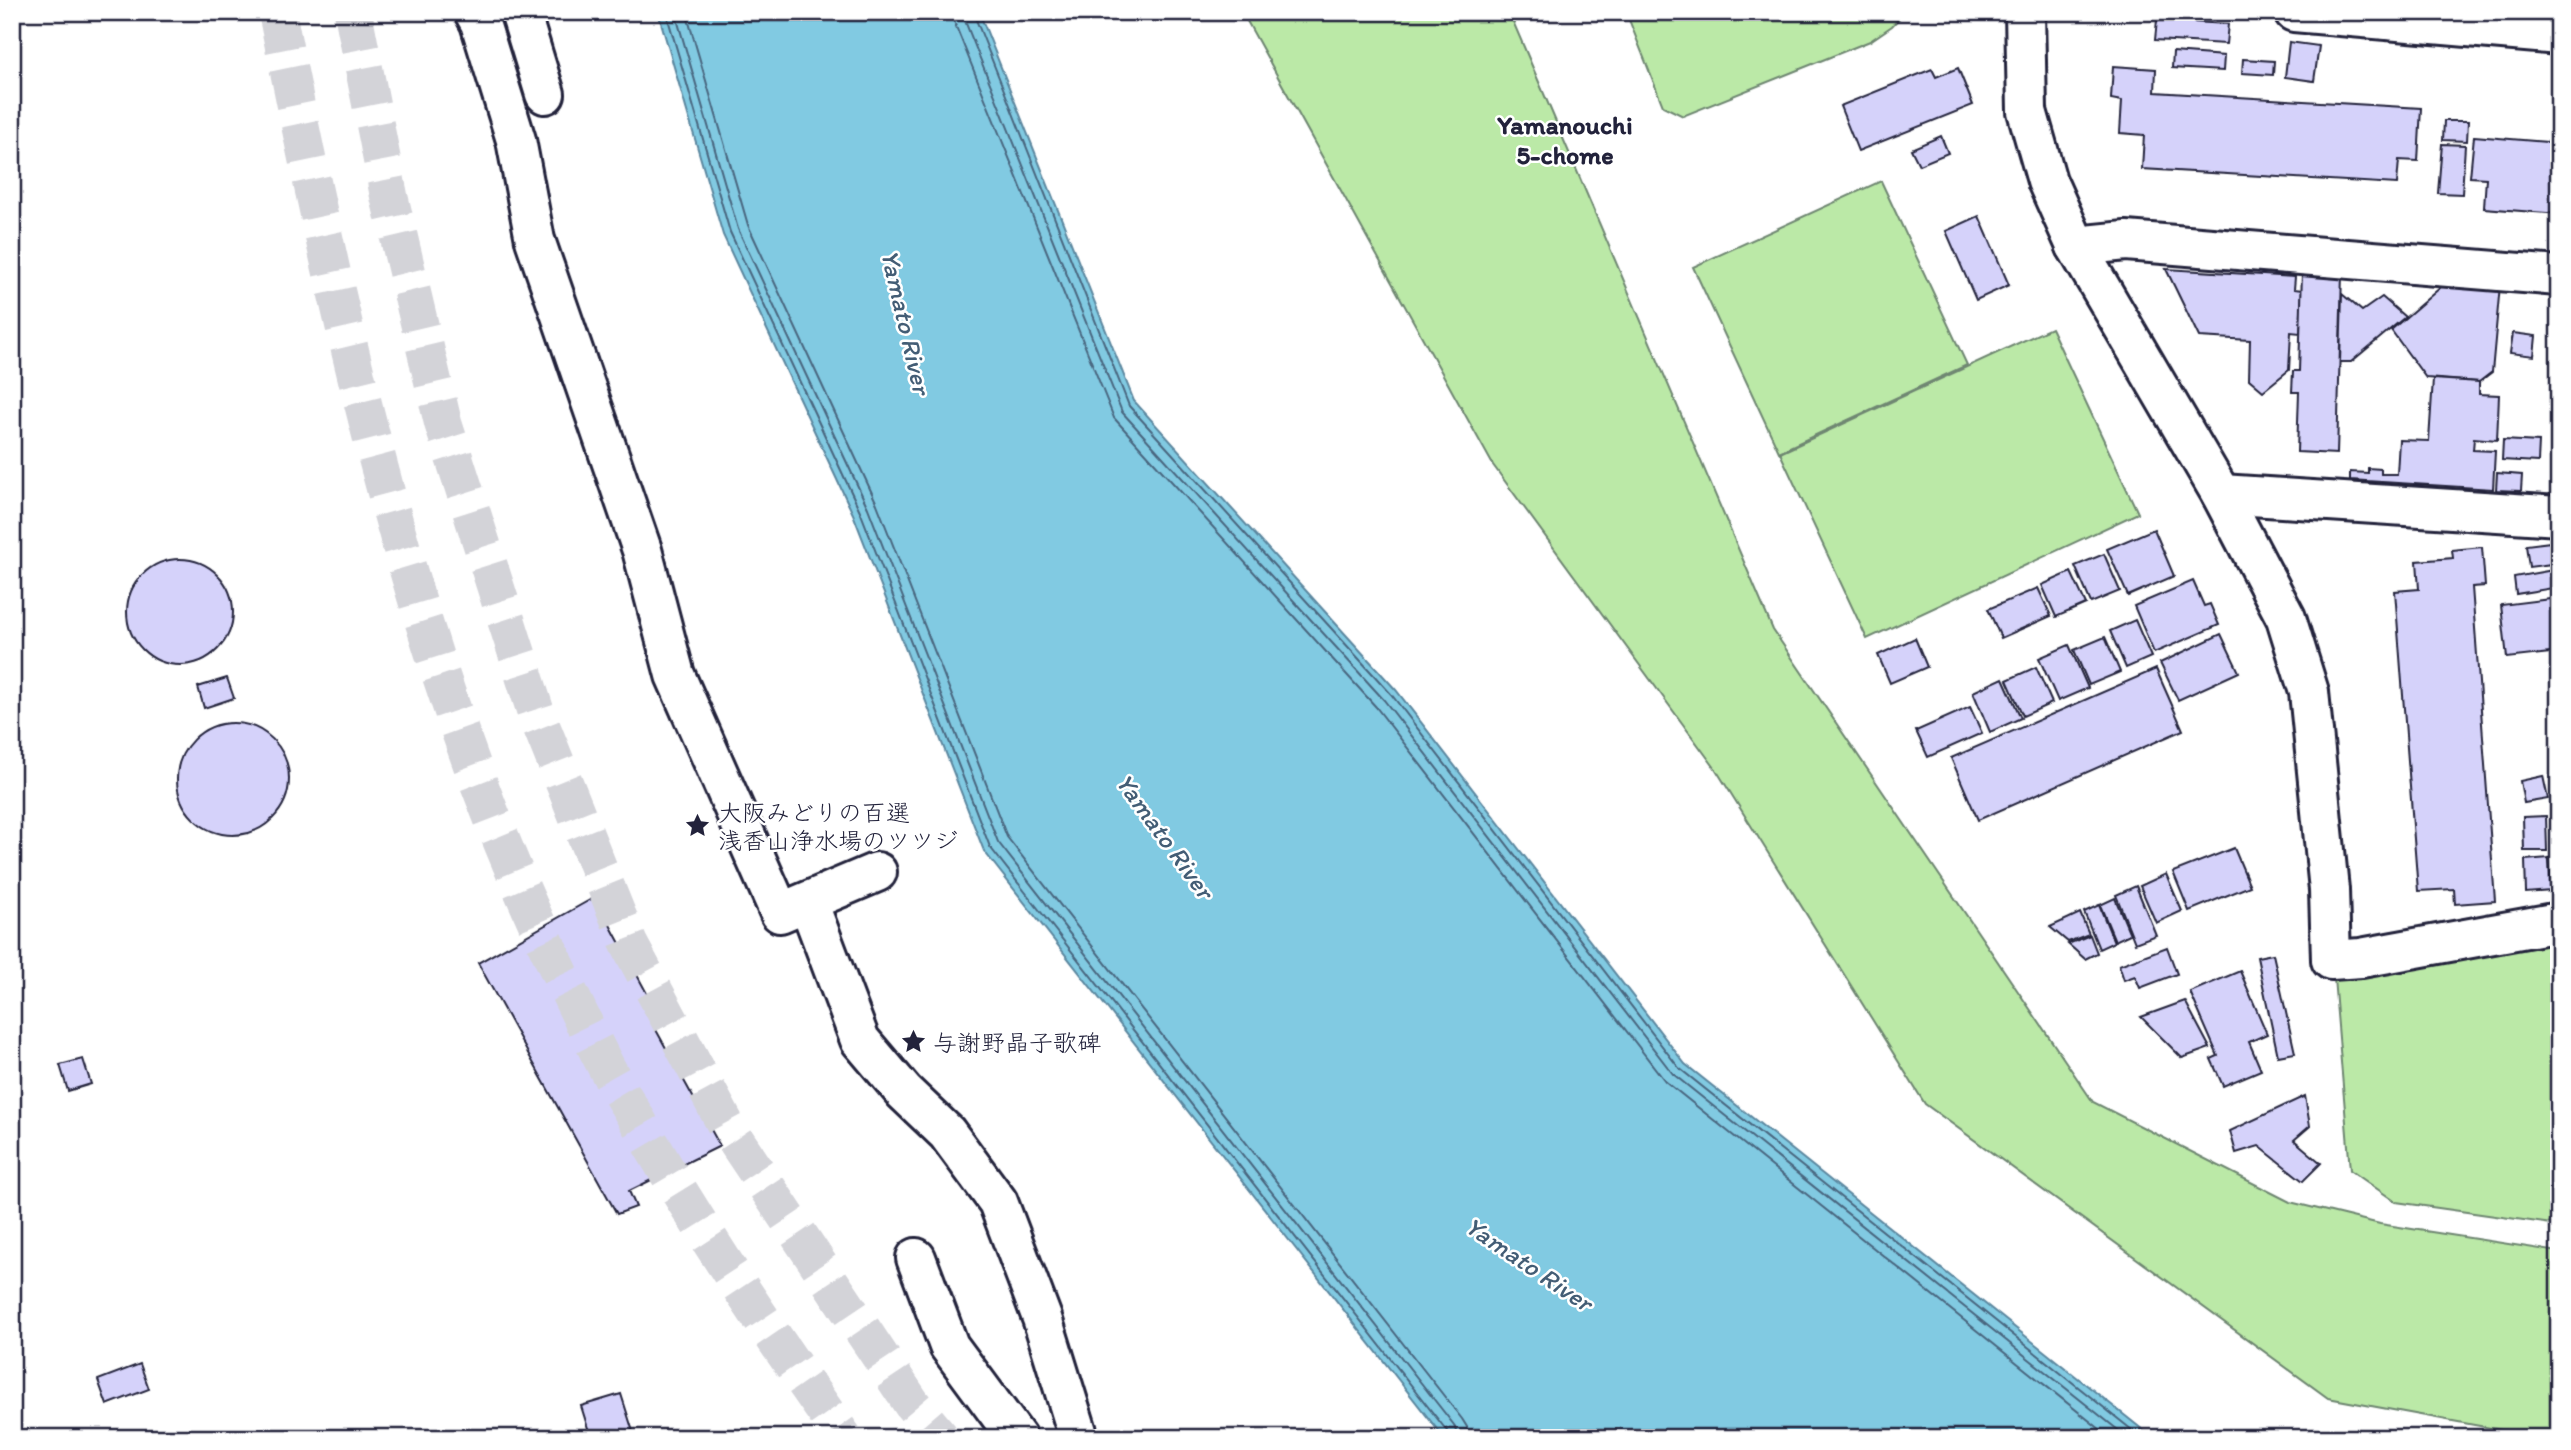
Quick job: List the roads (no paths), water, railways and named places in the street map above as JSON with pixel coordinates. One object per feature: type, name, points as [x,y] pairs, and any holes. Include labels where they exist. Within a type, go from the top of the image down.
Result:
[{"type":"street","points":[[474,12],[480,23],[516,139],[536,240],[642,550],[675,675],[780,913],[877,873]]},
{"type":"street","points":[[520,12],[544,94]]},
{"type":"street","points":[[2025,12],[2027,111],[2047,181],[2076,246],[2221,494],[2286,618],[2309,692],[2329,890],[2331,960],[2361,958],[2559,922]]},
{"type":"street","points":[[2294,12],[2559,35]]},
{"type":"street","points":[[2076,246],[2126,241],[2559,276]]},
{"type":"street","points":[[2221,494],[2559,516]]},
{"type":"street","points":[[808,902],[860,1041],[904,1092],[947,1133],[998,1202],[1042,1318],[1079,1438]]},
{"type":"street","points":[[916,1258],[949,1346],[1017,1438]]},
{"type":"water","name":"Yamato River","points":[[658,12],[979,12],[1134,401],[1396,690],[1685,1064],[2153,1438],[1444,1438],[984,851],[853,514],[723,235]]},
{"type":"tunnel","points":[[277,12],[316,203],[360,393],[411,581],[440,673],[486,802],[549,950],[611,1076],[715,1249],[844,1438]]},
{"type":"tunnel","points":[[353,12],[389,196],[443,423],[536,713],[629,944],[728,1129],[912,1404],[941,1438]]},
{"type":"place","name":"大阪みどりの百選 浅香山浄水場のツツジ","points":[[698,826]]},
{"type":"place","name":"与謝野晶子歌碑","points":[[913,1042]]},
{"type":"district","name":"Yamanouchi 5-chome","points":[[1565,140]]}]
